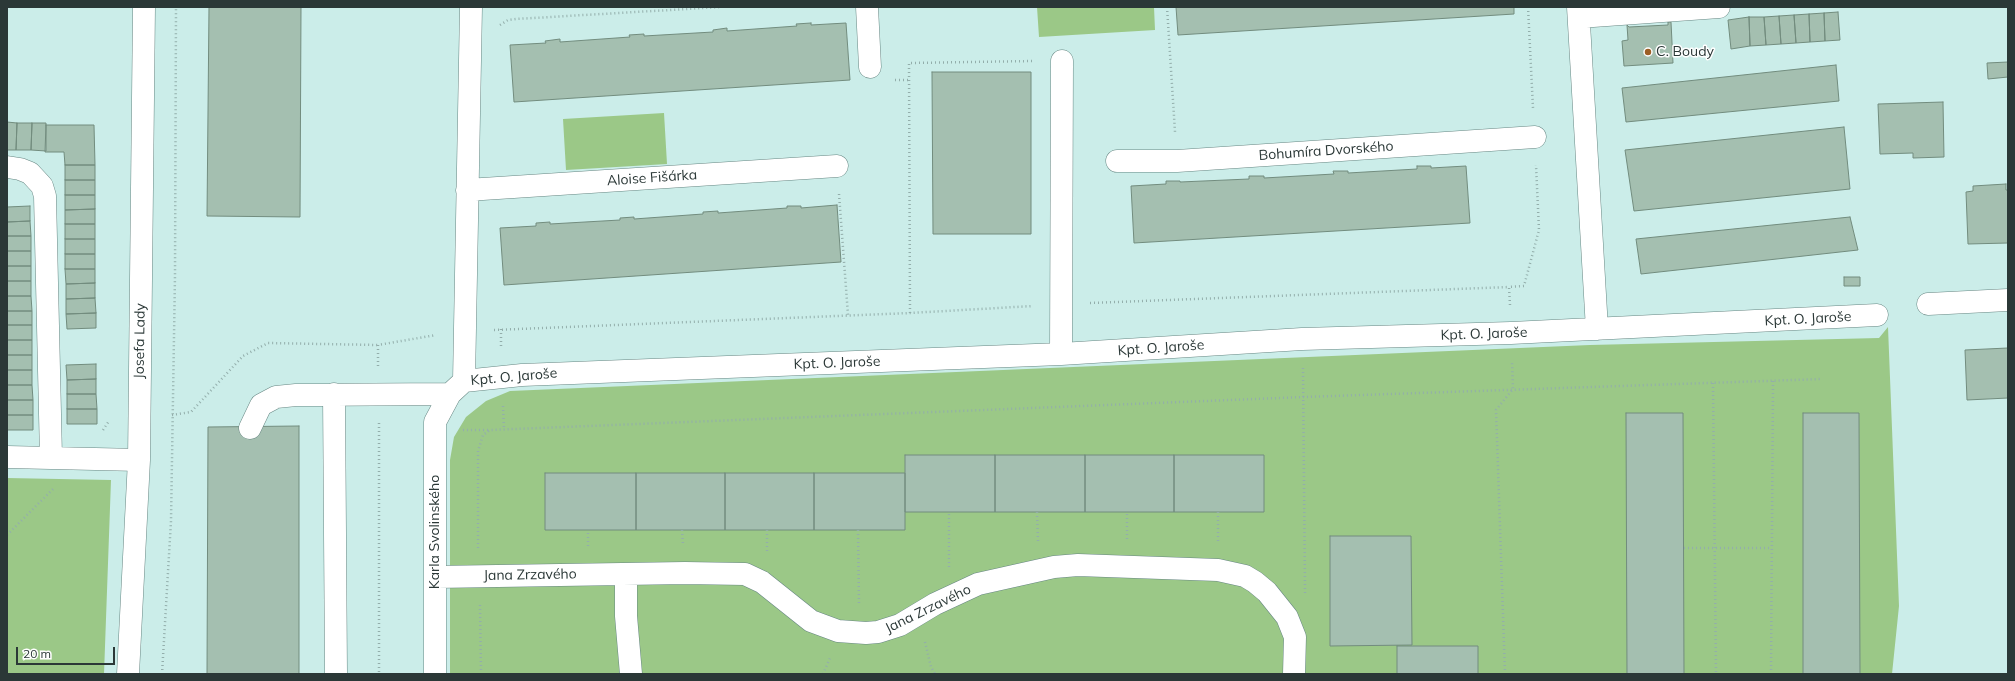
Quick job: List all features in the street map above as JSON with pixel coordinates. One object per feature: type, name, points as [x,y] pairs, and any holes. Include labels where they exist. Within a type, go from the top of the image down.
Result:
[{"type":"street","name":"Josefa Lady","points":[[128,674],[139,460],[144,7]]},
{"type":"street","points":[[457,388],[467,190],[470,7]]},
{"type":"street","points":[[867,7],[870,67]]},
{"type":"street","points":[[1597,329],[1579,12],[1719,7]]},
{"type":"street","points":[[1060,354],[1062,61]]},
{"type":"street","name":"Bohumíra Dvorského","points":[[1117,162],[1177,162],[1535,137]]},
{"type":"street","name":"Aloise Fišárka","points":[[467,190],[837,166]]},
{"type":"street","points":[[7,167],[20,169],[30,173],[42,186],[45,196],[51,457]]},
{"type":"street","points":[[1928,304],[2008,300]]},
{"type":"street","name":"Kpt. O. Jaroše","points":[[250,428],[256,412],[268,400],[287,396],[457,388],[522,375],[1060,354],[1302,339],[1597,329],[1877,315]]},
{"type":"street","name":"Karla Svolinského","points":[[435,674],[435,422],[457,388]]},
{"type":"street","points":[[334,394],[336,674]]},
{"type":"street","points":[[7,457],[139,460]]},
{"type":"street","name":"Jana Zrzavého","points":[[435,577],[745,574],[762,582],[811,621],[838,631],[859,634],[878,632],[900,625],[949,597],[978,584],[1054,567],[1078,565],[1218,570],[1245,576],[1255,582],[1267,592],[1288,617],[1295,637],[1294,674]]},
{"type":"street","points":[[626,574],[626,616],[631,674]]},
{"type":"path","points":[[162,674],[171,521],[176,7]]},
{"type":"path","points":[[495,28],[502,23],[516,19],[721,7]]},
{"type":"path","points":[[1167,7],[1177,162]]},
{"type":"path","points":[[910,313],[909,63],[1062,61]]},
{"type":"path","points":[[837,166],[848,315]]},
{"type":"path","points":[[1288,617],[1306,594],[1302,339]]},
{"type":"path","points":[[7,535],[84,458],[113,415],[173,415],[192,412],[243,356],[268,343],[378,345]]},
{"type":"path","points":[[481,674],[478,576],[478,451],[483,435],[490,430],[1304,397],[1822,379]]},
{"type":"path","points":[[1771,674],[1773,381]]},
{"type":"path","points":[[1713,383],[1716,674]]},
{"type":"path","points":[[949,512],[949,597]]},
{"type":"path","points":[[858,530],[859,634]]},
{"type":"path","points":[[1684,548],[1772,548]]},
{"type":"green space","points":[[1037,7],[1154,7],[1155,30],[1039,37]]},
{"type":"green space","points":[[664,113],[667,164],[566,170],[563,119]]},
{"type":"green space","points":[[1888,327],[1899,606],[1892,674],[450,674],[450,460],[454,437],[466,417],[486,401],[510,391],[1590,345],[1879,338]]},
{"type":"green space","points":[[7,478],[111,480],[104,674],[7,674]]},
{"type":"building","points":[[209,7],[301,7],[300,217],[207,216]]},
{"type":"building","points":[[1176,7],[1514,7],[1514,14],[1178,35]]},
{"type":"building","points":[[1838,12],[1840,40],[1825,41],[1824,13]]},
{"type":"building","points":[[1824,13],[1825,41],[1810,42],[1809,14]]},
{"type":"building","points":[[1809,14],[1810,42],[1796,43],[1794,15]]},
{"type":"building","points":[[1794,15],[1796,43],[1781,44],[1779,16]]},
{"type":"building","points":[[1779,16],[1781,44],[1766,45],[1764,17]]},
{"type":"building","points":[[1749,17],[1750,46],[1731,49],[1728,20]]},
{"type":"building","points":[[1749,17],[1764,17],[1766,45],[1750,46]]},
{"type":"building","name":"C. Boudy","points":[[1668,22],[1671,22],[1673,63],[1624,66],[1622,41],[1628,40],[1627,25],[1629,27],[1668,25]]},
{"type":"building","points":[[811,23],[811,25],[846,23],[850,80],[514,102],[510,45],[546,43],[545,41],[560,39],[560,42],[630,37],[629,35],[644,34],[644,36],[713,32],[713,30],[727,28],[727,31],[797,26],[796,24]]},
{"type":"building","points":[[2008,62],[2008,77],[1988,79],[1987,63]]},
{"type":"building","points":[[1836,65],[1839,101],[1626,122],[1622,88]]},
{"type":"building","points":[[932,72],[1031,72],[1031,234],[933,234]]},
{"type":"building","points":[[1943,102],[1944,157],[1913,158],[1913,153],[1880,154],[1878,104]]},
{"type":"building","points":[[7,122],[17,123],[16,150],[7,150]]},
{"type":"building","points":[[17,123],[32,123],[31,150],[16,150]]},
{"type":"building","points":[[32,123],[46,123],[46,151],[31,150]]},
{"type":"building","points":[[46,125],[94,125],[95,165],[65,165],[64,152],[45,152]]},
{"type":"building","points":[[1844,127],[1850,189],[1634,211],[1625,150]]},
{"type":"building","points":[[65,165],[95,165],[95,180],[65,180]]},
{"type":"building","points":[[1417,166],[1431,166],[1431,168],[1466,166],[1470,223],[1134,243],[1131,186],[1166,184],[1166,181],[1180,182],[1249,179],[1249,176],[1264,176],[1264,178],[1334,174],[1333,171],[1348,171],[1348,173],[1417,169]]},
{"type":"building","points":[[65,180],[95,180],[95,195],[65,195]]},
{"type":"building","points":[[2006,184],[2006,190],[2008,190],[2008,243],[1968,244],[1966,192],[1973,191],[1973,186]]},
{"type":"building","points":[[65,195],[95,195],[95,209],[65,210]]},
{"type":"building","points":[[837,205],[841,262],[504,285],[500,228],[536,226],[536,223],[550,222],[550,224],[620,220],[620,218],[634,217],[634,219],[703,214],[703,212],[718,211],[718,213],[787,208],[787,206],[801,206],[801,208]]},
{"type":"building","points":[[30,206],[30,221],[7,222],[7,207]]},
{"type":"building","points":[[95,209],[95,224],[65,224],[65,210]]},
{"type":"building","points":[[1850,217],[1858,250],[1641,274],[1636,239]]},
{"type":"building","points":[[30,221],[31,236],[7,236],[7,222]]},
{"type":"building","points":[[65,224],[95,224],[95,239],[65,239]]},
{"type":"building","points":[[7,236],[31,236],[31,251],[7,251]]},
{"type":"building","points":[[65,239],[95,239],[95,254],[65,254]]},
{"type":"building","points":[[7,251],[31,251],[31,266],[7,266]]},
{"type":"building","points":[[65,254],[95,254],[95,269],[65,269]]},
{"type":"building","points":[[7,266],[31,266],[31,281],[7,281]]},
{"type":"building","points":[[65,269],[95,269],[95,283],[66,284]]},
{"type":"building","points":[[1844,277],[1860,277],[1860,286],[1844,286]]},
{"type":"building","points":[[7,281],[31,281],[31,296],[7,296]]},
{"type":"building","points":[[95,283],[95,298],[66,299],[66,284]]},
{"type":"building","points":[[7,296],[31,296],[32,311],[7,311]]},
{"type":"building","points":[[95,298],[96,313],[66,314],[66,299]]},
{"type":"building","points":[[7,311],[32,311],[32,325],[7,325]]},
{"type":"building","points":[[96,313],[96,328],[67,329],[66,314]]},
{"type":"building","points":[[7,325],[32,325],[32,340],[7,340]]},
{"type":"building","points":[[7,340],[32,340],[32,355],[7,355]]},
{"type":"building","points":[[2008,348],[2008,398],[1967,400],[1965,350]]},
{"type":"building","points":[[7,355],[32,355],[32,370],[7,370]]},
{"type":"building","points":[[96,364],[96,379],[67,380],[66,365]]},
{"type":"building","points":[[7,370],[32,370],[32,385],[7,385]]},
{"type":"building","points":[[96,379],[96,394],[67,394],[67,380]]},
{"type":"building","points":[[7,385],[32,385],[33,400],[7,400]]},
{"type":"building","points":[[67,394],[96,394],[97,409],[67,409]]},
{"type":"building","points":[[7,400],[33,400],[33,415],[7,415]]},
{"type":"building","points":[[67,409],[97,409],[97,424],[67,424]]},
{"type":"building","points":[[1626,413],[1683,413],[1684,674],[1627,674]]},
{"type":"building","points":[[1803,413],[1859,413],[1860,674],[1803,674]]},
{"type":"building","points":[[7,415],[33,415],[33,430],[7,430]]},
{"type":"building","points":[[299,426],[299,674],[207,674],[208,427]]},
{"type":"building","points":[[905,455],[995,455],[995,512],[905,512]]},
{"type":"building","points":[[995,455],[1085,455],[1085,512],[995,512]]},
{"type":"building","points":[[1085,455],[1174,455],[1174,512],[1085,512]]},
{"type":"building","points":[[1174,455],[1264,455],[1264,512],[1174,512]]},
{"type":"building","points":[[545,473],[636,473],[636,530],[545,530]]},
{"type":"building","points":[[636,473],[725,473],[725,530],[636,530]]},
{"type":"building","points":[[725,473],[814,473],[814,530],[725,530]]},
{"type":"building","points":[[814,473],[905,473],[905,530],[814,530]]},
{"type":"building","points":[[1330,536],[1411,536],[1412,645],[1330,646]]},
{"type":"building","points":[[1397,646],[1478,646],[1478,674],[1397,674]]},
{"type":"place","name":"C. Boudy","points":[[1648,52]]}]
